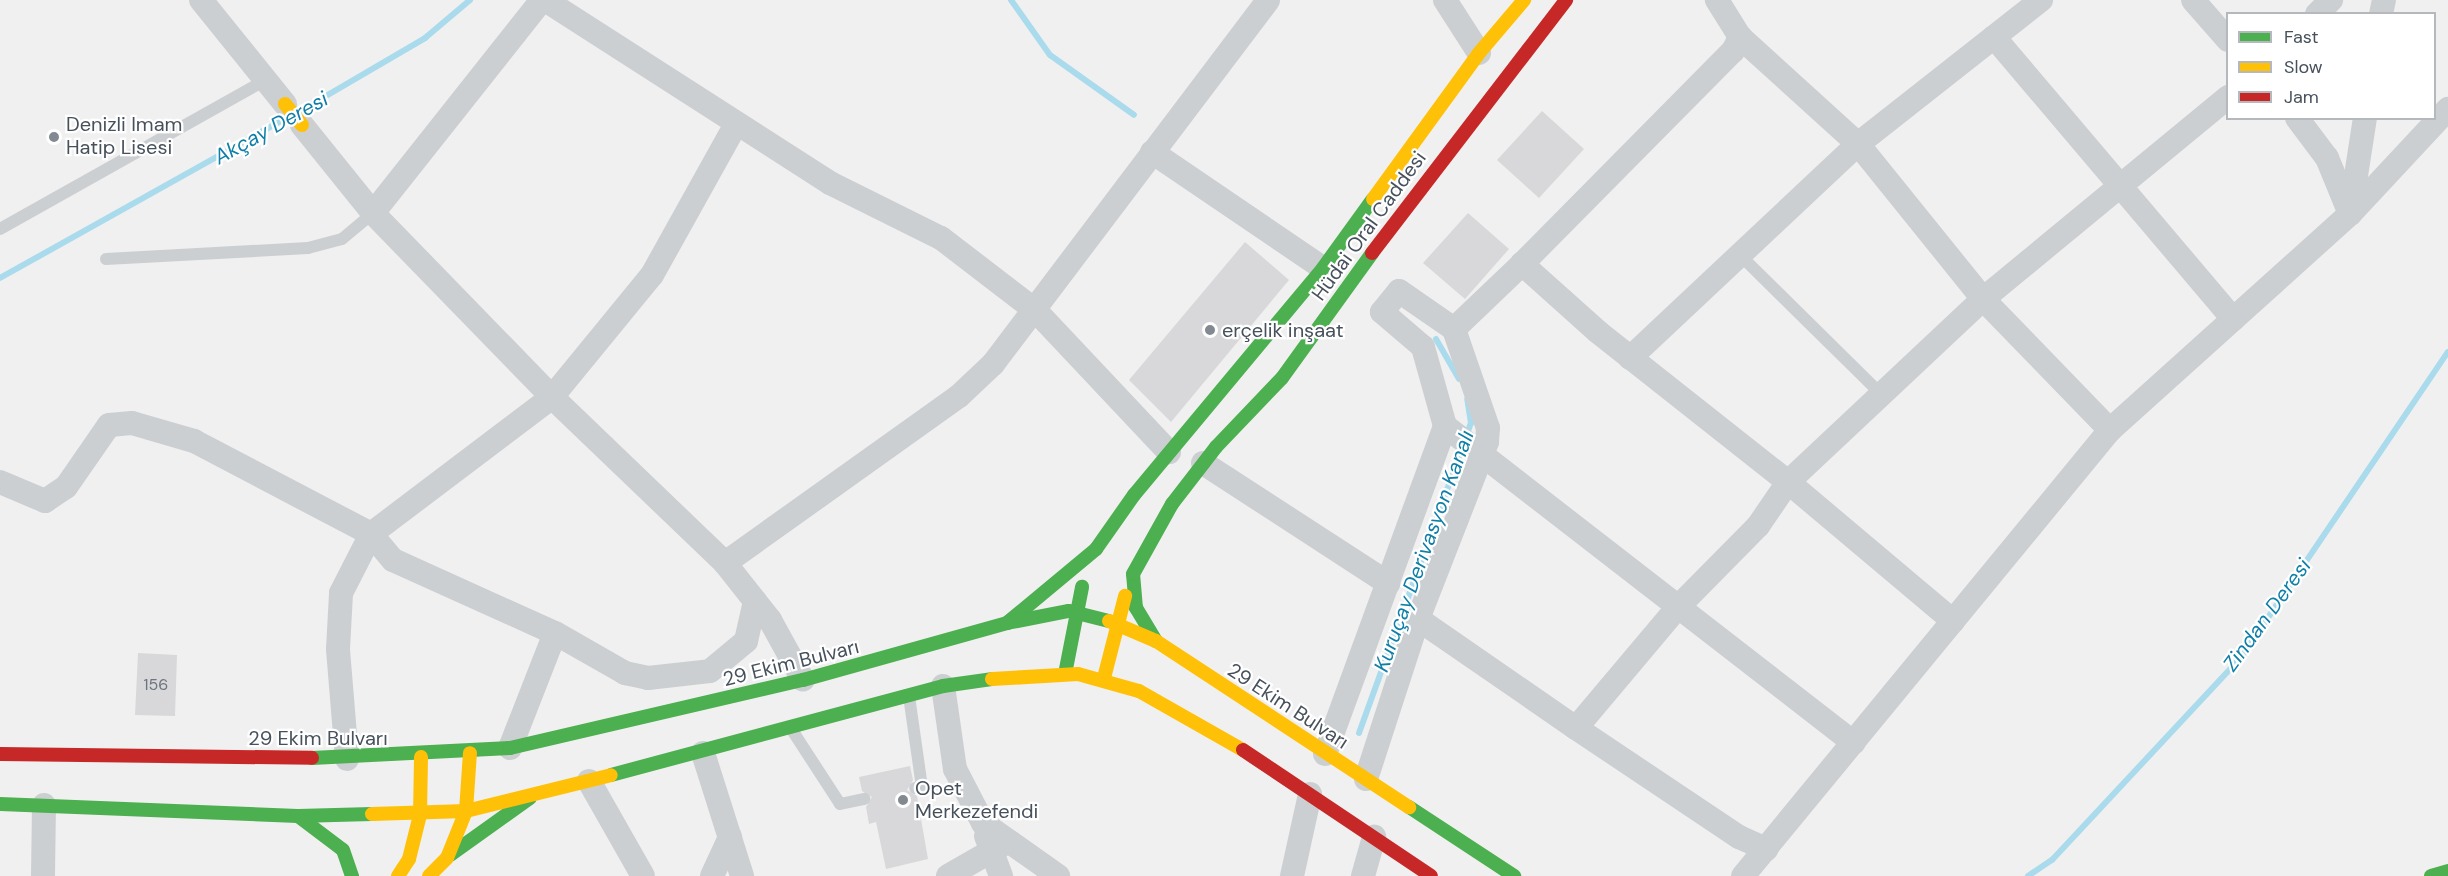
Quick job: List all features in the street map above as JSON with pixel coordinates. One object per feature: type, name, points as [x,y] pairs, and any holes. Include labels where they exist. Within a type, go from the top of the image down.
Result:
[{"type":"main road","name":"Hüdai Oral Caddesi","points":[[1096,549],[1169,452],[1323,268],[1479,53],[1524,0]]},
{"type":"main road","name":"Hüdai Oral Caddesi","points":[[1104,678],[1117,622],[1133,574],[1172,504],[1203,463],[1282,378],[1449,148],[1566,0]]},
{"type":"main road","points":[[285,104],[302,125]]},
{"type":"main road","points":[[1065,674],[1076,612],[1096,549]]},
{"type":"main road","points":[[1007,623],[1096,549]]},
{"type":"main road","points":[[1133,574],[1136,608],[1156,641]]},
{"type":"main road","name":"29 Ekim Bulvarı","points":[[0,754],[347,759],[422,757],[510,748],[803,680],[1045,613],[1076,612],[1117,622],[1156,641],[1514,876]]},
{"type":"main road","points":[[0,804],[298,816],[420,815],[466,811],[703,753],[944,686],[1065,674],[1104,678],[1208,726],[1431,876]]},
{"type":"main road","points":[[447,858],[466,811],[470,753]]},
{"type":"main road","points":[[398,876],[409,859],[420,815],[422,757]]},
{"type":"main road","points":[[429,876],[447,858],[495,819],[538,794]]},
{"type":"main road","points":[[298,816],[343,850],[352,876]]},
{"type":"main road","points":[[2431,876],[2448,871]]},
{"type":"street","points":[[201,0],[285,104]]},
{"type":"street","points":[[373,213],[544,0],[735,126],[830,183],[941,238],[1036,310],[1169,452]]},
{"type":"street","points":[[725,563],[959,396],[993,364],[1269,0]]},
{"type":"street","points":[[1445,0],[1479,53]]},
{"type":"street","points":[[1717,0],[1740,37],[1858,144],[1983,299],[2110,430]]},
{"type":"street","points":[[2193,0],[2226,38]]},
{"type":"street","points":[[2319,12],[2331,0]]},
{"type":"street","points":[[1630,358],[1858,144],[2037,1]]},
{"type":"street","points":[[1454,329],[1522,264],[1733,51],[1740,37]]},
{"type":"street","points":[[1994,37],[2233,319]]},
{"type":"street","points":[[1576,728],[1678,608],[1758,526],[1788,482],[1983,299],[2226,99]]},
{"type":"street","points":[[1743,876],[2110,430],[2350,213],[2448,109]]},
{"type":"street","points":[[2298,120],[2327,158],[2350,213]]},
{"type":"street","points":[[2350,213],[2365,120]]},
{"type":"street","points":[[302,125],[373,213],[552,397],[725,563],[755,601],[803,680]]},
{"type":"street","points":[[347,759],[338,650],[341,593],[371,534],[552,397],[652,275],[735,126]]},
{"type":"street","points":[[1152,152],[1323,268]]},
{"type":"street","points":[[1522,264],[1630,358],[1788,482],[1953,621]]},
{"type":"street","points":[[1366,779],[1418,619],[1480,450],[1488,428],[1454,329],[1398,291],[1383,312],[1423,347],[1449,429],[1480,450],[1678,608],[1854,743]]},
{"type":"street","points":[[0,482],[45,501],[66,487],[109,425],[132,423],[194,441],[371,534],[393,560],[555,633],[625,673],[648,678],[710,671],[746,641],[755,601]]},
{"type":"street","points":[[1325,754],[1388,583],[1449,429]]},
{"type":"street","points":[[1203,463],[1388,583]]},
{"type":"street","points":[[1418,619],[1739,837],[1766,849]]},
{"type":"street","points":[[510,748],[555,633]]},
{"type":"street","points":[[944,686],[955,769],[983,823],[999,847],[1001,876]]},
{"type":"street","points":[[703,753],[742,876]]},
{"type":"street","points":[[589,781],[643,876]]},
{"type":"street","points":[[1292,876],[1310,794]]},
{"type":"street","points":[[43,876],[45,805]]},
{"type":"street","points":[[712,876],[730,837]]},
{"type":"street","points":[[1363,876],[1374,837]]},
{"type":"street","points":[[948,876],[999,847]]},
{"type":"street","points":[[999,847],[1058,876]]},
{"type":"lane","points":[[0,229],[266,80]]},
{"type":"lane","points":[[106,259],[308,248],[342,239],[373,213]]},
{"type":"lane","points":[[1741,256],[1882,395]]},
{"type":"lane","points":[[909,696],[921,786],[915,788]]},
{"type":"lane","points":[[791,729],[840,804],[864,799]]},
{"type":"building","points":[[1542,111],[1584,149],[1539,198],[1497,160]]},
{"type":"building","points":[[1468,213],[1509,249],[1465,299],[1423,263]]},
{"type":"building","name":"erçelik inşaat","points":[[1245,242],[1289,280],[1171,422],[1129,380]]},
{"type":"building","points":[[138,653],[177,655],[175,716],[135,715]]},
{"type":"building","points":[[910,766],[913,780],[907,790],[917,796],[928,859],[886,869],[876,822],[869,824],[866,807],[872,797],[862,791],[859,777]]},
{"type":"waterway","name":"Akçay Deresi","points":[[302,110],[425,38],[470,0]]},
{"type":"waterway","name":"Kuruçay Derivasyon Kanalı","points":[[1011,0],[1050,55],[1134,115]]},
{"type":"waterway","name":"Akçay Deresi","points":[[0,278],[285,119]]},
{"type":"waterway","name":"Kuruçay Derivasyon Kanalı","points":[[1436,339],[1459,379]]},
{"type":"waterway","name":"Zindan Deresi","points":[[2028,876],[2052,860],[2242,656],[2448,352]]},
{"type":"waterway","name":"Kuruçay Derivasyon Kanalı","points":[[1466,436],[1471,423],[1467,399]]},
{"type":"waterway","name":"Kuruçay Derivasyon Kanalı","points":[[1359,733],[1463,446]]},
{"type":"traffic: fast","points":[[1007,623],[1096,549],[1134,495],[1323,268],[1373,199]]},
{"type":"traffic: fast","points":[[1156,641],[1136,608],[1133,574],[1172,504],[1216,447],[1282,378],[1372,253]]},
{"type":"traffic: fast","points":[[1065,674],[1082,587]]},
{"type":"traffic: fast","points":[[312,758],[510,748],[803,680],[1007,623],[1069,611],[1109,621]]},
{"type":"traffic: fast","points":[[611,775],[943,686],[992,679]]},
{"type":"traffic: fast","points":[[450,855],[530,798]]},
{"type":"traffic: fast","points":[[0,804],[298,816],[372,814]]},
{"type":"traffic: fast","points":[[1409,807],[1514,876]]},
{"type":"traffic: fast","points":[[298,816],[343,850],[352,876]]},
{"type":"traffic: fast","points":[[2431,876],[2448,871]]},
{"type":"traffic: slow","points":[[1373,199],[1479,53],[1524,0]]},
{"type":"traffic: slow","points":[[285,104],[302,125]]},
{"type":"traffic: slow","points":[[1104,678],[1125,596]]},
{"type":"traffic: slow","points":[[1109,621],[1156,641],[1409,807]]},
{"type":"traffic: slow","points":[[992,679],[1078,674],[1139,691],[1243,750]]},
{"type":"traffic: slow","points":[[429,876],[447,858],[466,811],[470,753]]},
{"type":"traffic: slow","points":[[398,876],[409,859],[420,815],[421,757]]},
{"type":"traffic: slow","points":[[372,814],[466,811],[611,775]]},
{"type":"traffic: jam","points":[[1372,253],[1566,0]]},
{"type":"traffic: jam","points":[[1243,750],[1431,876]]},
{"type":"traffic: jam","points":[[0,754],[312,758]]},
{"type":"place","name":"Denizli Imam Hatip Lisesi","points":[[54,137]]},
{"type":"place","name":"erçelik inşaat","points":[[1210,330]]},
{"type":"place","name":"Opet Merkezefendi","points":[[903,800]]}]
